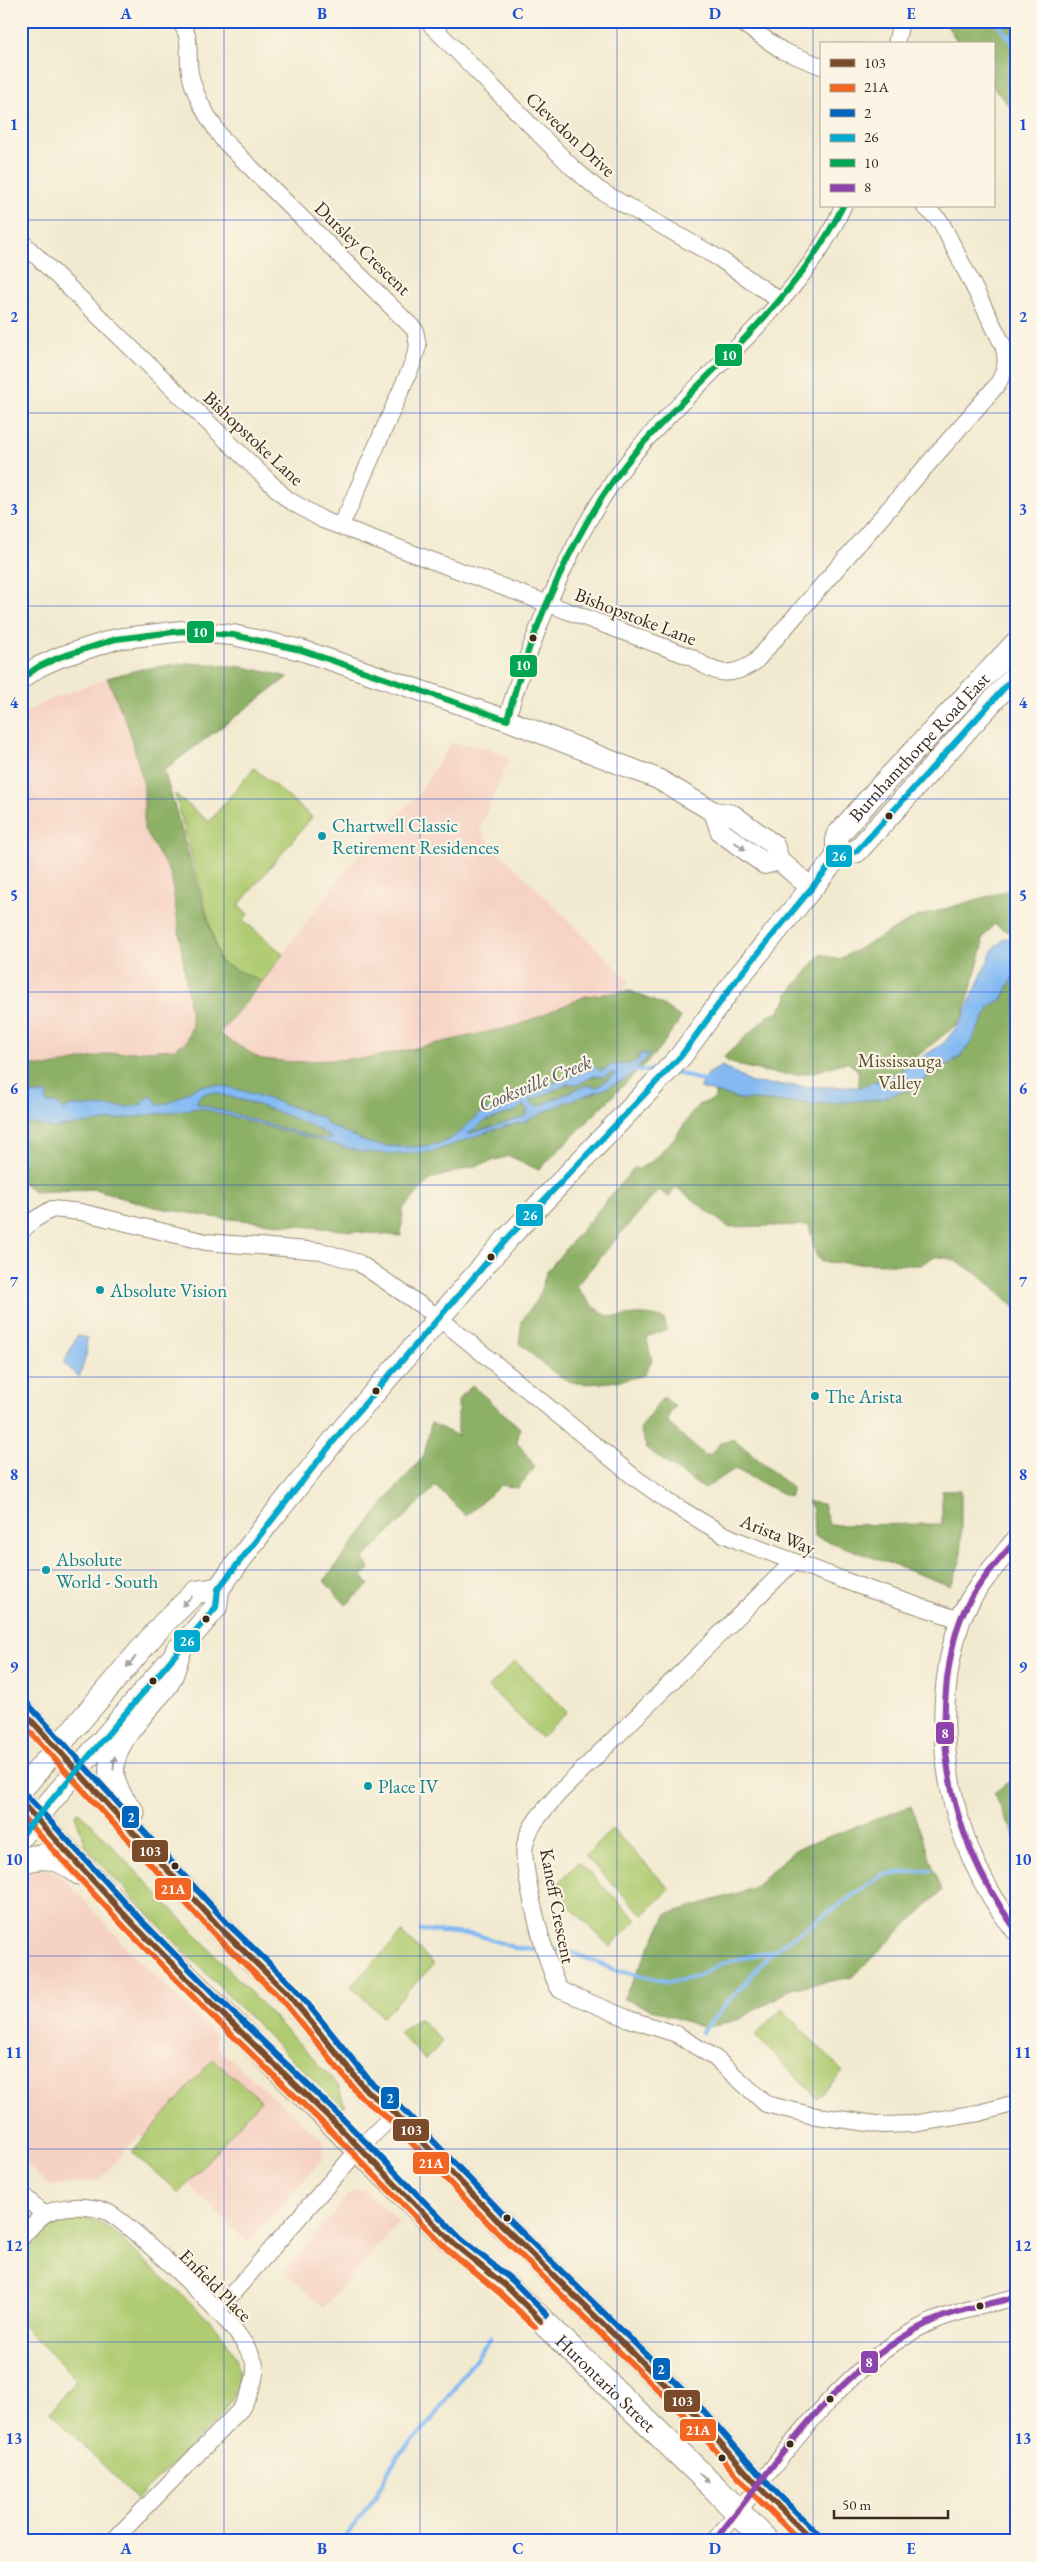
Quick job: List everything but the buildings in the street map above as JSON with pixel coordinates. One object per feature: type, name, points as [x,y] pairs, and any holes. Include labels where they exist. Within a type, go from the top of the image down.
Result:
[{"type":"main road","name":"Burnhamthorpe Road East","points":[[837,857],[837,836],[880,787],[1016,643]]},
{"type":"main road","name":"Burnhamthorpe Road East","points":[[26,1819],[76,1770],[216,1607],[218,1589],[273,1516],[438,1317],[680,1056],[737,978],[837,857],[857,851],[1016,676]]},
{"type":"main road","points":[[21,1790],[162,1625],[196,1592],[218,1589]]},
{"type":"main road","points":[[178,1651],[168,1681],[120,1740],[113,1765],[114,1784],[118,1797],[218,1908],[222,1930]]},
{"type":"main road","points":[[21,1709],[222,1930],[288,1994],[366,2091],[394,2113],[496,2219],[698,2418],[758,2486],[813,2541]]},
{"type":"main road","name":"Hurontario Street","points":[[26,1819],[360,2148],[455,2245],[506,2287],[766,2541]]},
{"type":"main road","points":[[21,1862],[29,1858],[52,1856],[67,1862],[81,1873],[117,1913],[134,1925]]},
{"type":"street","name":"Dursley Crescent","points":[[178,21],[184,27],[188,40],[189,67],[194,86],[209,120],[223,140],[414,330],[418,346],[412,365],[348,511],[340,525]]},
{"type":"street","name":"Clevedon Drive","points":[[430,21],[439,33],[565,160],[599,190],[720,260],[780,300]]},
{"type":"street","points":[[739,21],[783,51],[820,66]]},
{"type":"street","points":[[896,42],[901,21]]},
{"type":"street","points":[[507,720],[512,698],[569,554],[607,489],[637,450],[780,300],[810,262],[842,208]]},
{"type":"street","name":"Bishopstoke Lane","points":[[21,241],[287,499],[323,520],[691,657],[716,673],[740,672],[755,662],[997,385],[1005,371],[1007,358],[1004,345],[941,222],[926,208]]},
{"type":"street","points":[[21,679],[30,668],[116,638],[182,631],[232,635],[310,652],[507,720],[658,779],[714,812],[733,815],[774,845],[779,860],[811,888]]},
{"type":"street","name":"Arista Way","points":[[21,1232],[32,1221],[52,1209],[81,1212],[206,1242],[321,1252],[359,1263],[438,1317],[634,1477],[669,1502],[721,1533],[793,1562],[960,1620]]},
{"type":"street","points":[[1016,1540],[969,1602],[960,1620],[948,1671],[944,1726],[948,1775],[970,1852],[1000,1911],[1016,1930]]},
{"type":"street","name":"Kaneff Crescent","points":[[793,1562],[558,1794],[532,1826],[524,1847],[540,1938],[550,1974],[560,1990],[629,2019],[676,2034],[715,2058],[766,2104],[810,2115],[883,2125],[912,2124],[979,2113],[1016,2103]]},
{"type":"street","points":[[216,2310],[360,2148],[394,2113]]},
{"type":"street","points":[[21,2193],[44,2215]]},
{"type":"street","name":"Enfield Place","points":[[21,2238],[44,2215],[63,2209],[80,2207],[106,2212],[125,2224],[216,2310],[239,2336],[255,2365],[252,2388],[242,2409],[113,2541]]},
{"type":"street","points":[[714,2541],[758,2486],[854,2376],[891,2345],[929,2323],[1016,2297]]},
{"type":"shaded area","points":[[107,678],[128,726],[144,785],[144,830],[171,875],[181,966],[192,1025],[187,1041],[175,1049],[114,1053],[46,1067],[21,1064],[21,714],[51,699]]},
{"type":"shaded area","points":[[451,743],[483,747],[510,757],[480,828],[486,839],[629,980],[623,992],[586,996],[519,1025],[371,1059],[292,1062],[261,1059],[219,1034],[262,982],[359,853],[418,795]]},
{"type":"shaded area","points":[[39,1869],[51,1870],[62,1876],[132,1953],[215,2035],[216,2047],[324,2142],[323,2158],[248,2243],[139,2135],[98,2181],[50,2186],[21,2160],[21,1874]]},
{"type":"shaded area","points":[[363,2190],[399,2222],[324,2307],[284,2272],[351,2193]]},
{"type":"green space","points":[[944,21],[1016,21],[1016,114],[994,88],[994,42],[958,42]]},
{"type":"green space","points":[[188,663],[244,667],[288,677],[164,770],[220,962],[262,982],[219,1034],[261,1059],[292,1062],[371,1058],[519,1025],[586,996],[630,991],[663,1005],[681,1018],[658,1051],[539,1170],[509,1156],[431,1179],[403,1209],[401,1236],[211,1217],[154,1207],[95,1189],[35,1192],[21,1181],[21,1064],[46,1067],[114,1053],[175,1049],[187,1041],[192,1025],[171,875],[144,829],[144,785],[128,726],[107,678],[141,669]]},
{"type":"green space","points":[[254,768],[312,817],[238,906],[248,914],[243,920],[283,954],[262,982],[220,962],[175,794],[209,822]]},
{"type":"green space","points":[[1016,888],[1015,936],[994,924],[982,939],[983,946],[962,1020],[894,1075],[859,1087],[858,1070],[847,1062],[806,1074],[795,1075],[761,1071],[728,1062],[724,1057],[768,1016],[778,1012],[787,1000],[788,994],[821,954],[838,960],[917,917]]},
{"type":"green space","points":[[1016,970],[1016,1309],[1000,1293],[967,1267],[944,1257],[931,1258],[920,1265],[821,1262],[816,1255],[809,1225],[728,1227],[676,1187],[669,1197],[658,1190],[576,1286],[589,1302],[609,1316],[649,1315],[664,1319],[667,1330],[646,1337],[652,1360],[644,1375],[610,1382],[576,1383],[553,1372],[519,1343],[522,1321],[538,1298],[547,1271],[634,1168],[639,1169],[652,1161],[675,1137],[698,1105],[715,1099],[715,1092],[740,1099],[817,1104],[883,1098],[910,1089],[960,1057],[970,1044],[990,1006],[1003,998]]},
{"type":"green space","points":[[472,1385],[520,1428],[517,1442],[535,1467],[518,1488],[501,1485],[466,1516],[436,1486],[363,1559],[370,1569],[362,1576],[369,1585],[346,1605],[324,1581],[392,1493],[424,1456],[431,1423],[458,1436],[458,1400]]},
{"type":"green space","points":[[663,1397],[675,1406],[669,1415],[668,1423],[704,1455],[710,1455],[721,1442],[734,1439],[792,1488],[789,1497],[735,1469],[704,1489],[647,1449],[640,1429]]},
{"type":"green space","points":[[961,1490],[961,1559],[951,1586],[814,1536],[813,1510],[808,1502],[823,1504],[829,1525],[942,1524],[942,1491]]},
{"type":"green space","points":[[515,1661],[567,1712],[541,1738],[489,1687]]},
{"type":"green space","points":[[1016,1776],[1016,1839],[994,1793]]},
{"type":"green space","points":[[911,1806],[942,1891],[852,1977],[793,1988],[740,2019],[704,2028],[623,1999],[667,1914],[751,1889],[796,1849]]},
{"type":"green space","points":[[77,1812],[82,1814],[338,2085],[345,2106],[340,2106],[267,2035],[92,1854],[86,1846],[75,1815]]},
{"type":"green space","points":[[612,1829],[670,1889],[643,1915],[585,1856]]},
{"type":"green space","points":[[578,1862],[637,1920],[610,1947],[552,1889]]},
{"type":"green space","points":[[402,1933],[434,1964],[383,2017],[351,1986]]},
{"type":"green space","points":[[782,2009],[843,2072],[817,2098],[755,2035]]},
{"type":"green space","points":[[420,2019],[443,2042],[425,2060],[399,2033]]},
{"type":"green space","points":[[213,2059],[261,2100],[179,2193],[132,2152]]},
{"type":"green space","points":[[82,2218],[100,2222],[111,2230],[207,2318],[225,2338],[237,2361],[239,2377],[235,2394],[222,2415],[137,2499],[50,2412],[76,2379],[21,2324],[21,2255],[48,2229],[63,2222]]},
{"type":"water","points":[[1016,936],[1016,970],[1003,998],[990,1006],[970,1044],[959,1057],[910,1089],[880,1099],[817,1104],[740,1099],[700,1088],[708,1074],[722,1066],[751,1083],[813,1087],[859,1087],[894,1075],[944,1043],[962,1020],[993,949],[1004,939]]},
{"type":"water","points":[[638,1054],[650,1054],[628,1078],[602,1090],[566,1102],[524,1122],[499,1128],[432,1152],[398,1154],[362,1152],[200,1108],[54,1128],[21,1122],[21,1094],[48,1094],[46,1103],[56,1103],[64,1110],[71,1106],[127,1107],[143,1104],[143,1101],[151,1095],[159,1105],[166,1104],[192,1089],[204,1085],[215,1085],[263,1097],[324,1118],[327,1124],[369,1143],[397,1147],[439,1144],[456,1135],[483,1112],[507,1104],[520,1095],[595,1067],[601,1071],[612,1065],[630,1064],[639,1059]],"holes":[[[611,1073],[616,1074],[597,1087],[587,1085],[536,1107],[530,1101],[568,1084],[579,1084],[593,1076],[603,1077]],[[210,1092],[256,1104],[308,1124],[332,1139],[316,1138],[196,1103],[200,1096]],[[523,1105],[528,1110],[525,1117],[468,1134],[483,1122],[518,1110]]]},
{"type":"water","points":[[77,1336],[87,1338],[86,1356],[79,1377],[64,1363]]},
{"type":"waterway","points":[[995,21],[1016,46]]},
{"type":"waterway","name":"Cooksville Creek","points":[[631,1070],[656,1071]]},
{"type":"waterway","name":"Cooksville Creek","points":[[676,1072],[709,1083]]},
{"type":"waterway","points":[[548,1950],[569,1951],[615,1970],[669,1982],[694,1977],[723,1963],[773,1951],[882,1875],[931,1870]]},
{"type":"waterway","points":[[421,1930],[478,1935],[515,1948],[540,1949]]},
{"type":"waterway","points":[[702,2032],[772,1952]]},
{"type":"waterway","points":[[342,2541],[376,2496],[395,2459],[430,2422],[491,2337]]},
{"type":"transit line","name":"10","points":[[21,679],[38,667],[60,657],[116,639],[182,631],[233,635],[301,650],[507,720],[543,613],[576,542],[595,508],[638,449],[749,334],[800,275],[823,242],[842,208]]},
{"type":"transit line","name":"26","points":[[21,1836],[216,1607],[218,1589],[344,1428],[506,1240],[681,1056],[737,979],[837,857],[857,851],[1016,675]]},
{"type":"transit line","name":"8","points":[[1016,1540],[981,1582],[969,1601],[961,1619],[955,1636],[950,1662],[945,1714],[946,1748],[957,1812],[981,1872],[997,1902],[1016,1930]]},
{"type":"transit line","name":"2","points":[[27,1703],[228,1924],[295,1988],[373,2085],[401,2107],[502,2213],[704,2411],[764,2480],[819,2535]]},
{"type":"transit line","name":"103","points":[[21,1709],[222,1930],[288,1994],[367,2091],[395,2113],[496,2219],[698,2417],[758,2486],[813,2541]]},
{"type":"transit line","name":"21A","points":[[21,1722],[216,1936],[282,2000],[361,2097],[389,2119],[490,2225],[692,2423],[751,2492],[800,2541]]},
{"type":"transit line","name":"2","points":[[27,1796],[140,1919],[215,1995],[343,2119],[461,2239],[512,2280],[547,2315]]},
{"type":"transit line","name":"103","points":[[21,1802],[134,1925],[209,2001],[337,2125],[455,2245],[507,2287],[541,2321]]},
{"type":"transit line","name":"21A","points":[[21,1815],[128,1931],[203,2007],[331,2131],[449,2251],[501,2294],[535,2327]]},
{"type":"transit line","name":"8","points":[[714,2541],[810,2420],[836,2392],[865,2366],[895,2342],[938,2318],[1016,2297]]},
{"type":"place","name":"Chartwell Classic Retirement Residences","points":[[322,836]]},
{"type":"place","name":"Absolute Vision","points":[[100,1290]]},
{"type":"place","name":"The Arista","points":[[815,1396]]},
{"type":"place","name":"Absolute World - South","points":[[46,1570]]},
{"type":"place","name":"Place IV","points":[[368,1786]]},
{"type":"park label","name":"Mississauga Valley","points":[[900,1071]]}]
